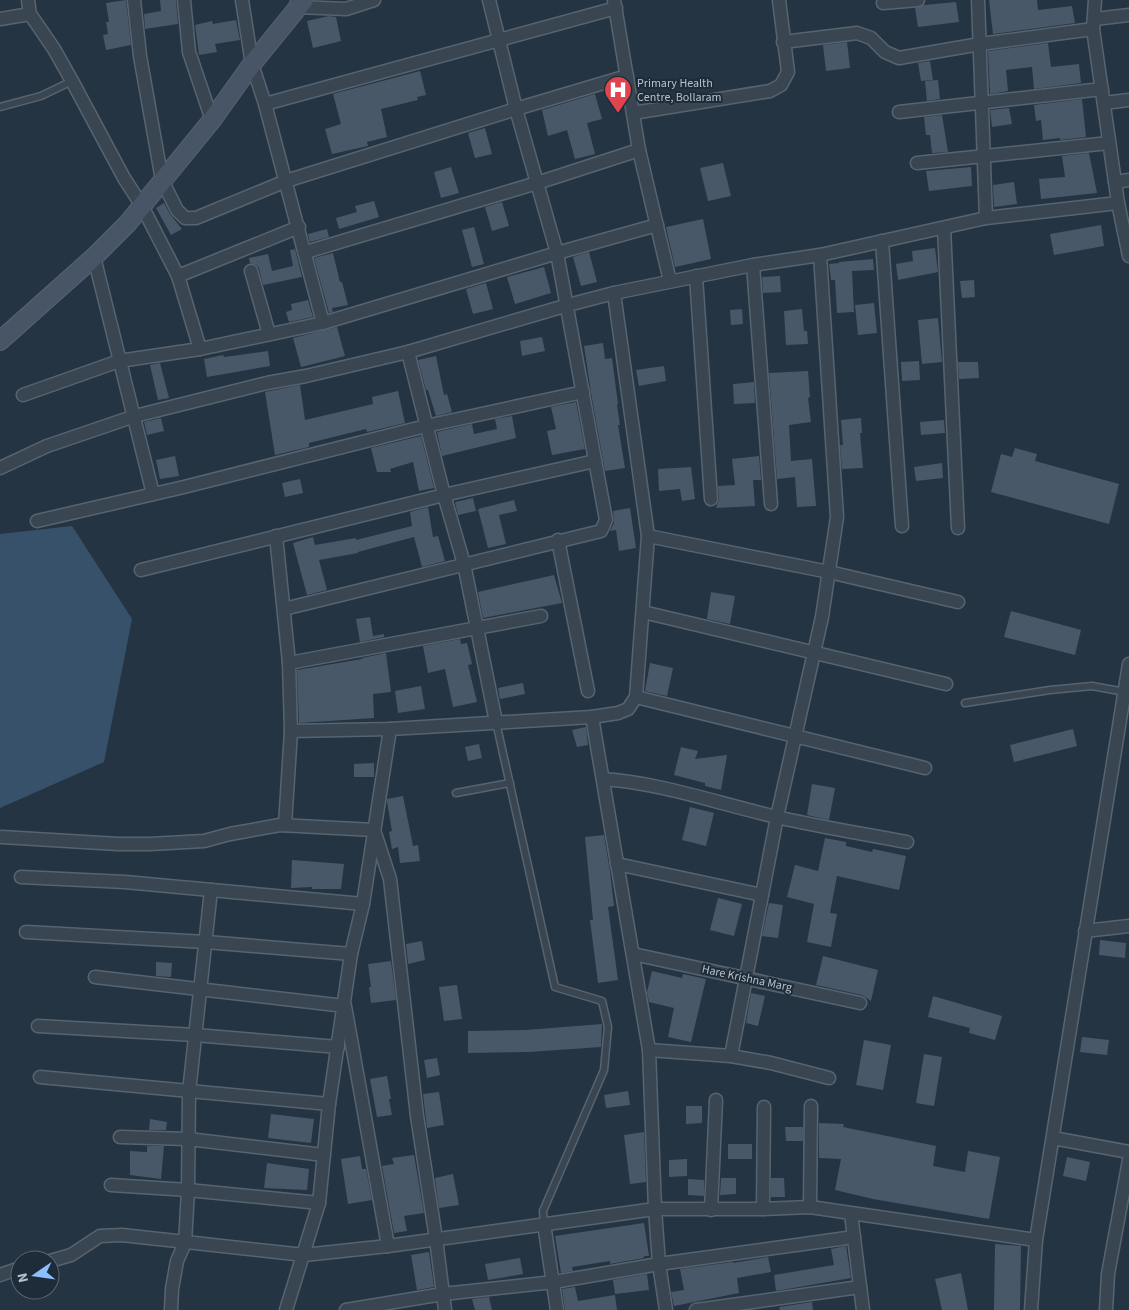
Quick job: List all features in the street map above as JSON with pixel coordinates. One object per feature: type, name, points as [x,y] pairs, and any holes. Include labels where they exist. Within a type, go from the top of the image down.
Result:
[{"type":"street","points":[[28,0],[30,14],[54,49],[124,178],[142,206],[178,276],[200,349]]},
{"type":"street","points":[[134,0],[140,56],[162,180],[177,210],[185,218],[196,218],[286,181],[627,76]]},
{"type":"street","points":[[184,0],[189,52],[212,120]]},
{"type":"street","points":[[242,0],[252,64],[306,252],[323,322]]},
{"type":"street","points":[[0,341],[94,257],[128,223],[212,120],[300,2],[346,9],[374,0]]},
{"type":"street","points":[[284,609],[558,540],[601,531],[604,526],[606,520],[557,253],[516,109],[489,0]]},
{"type":"street","points":[[633,112],[761,92],[782,86],[788,72],[783,42],[780,0]]},
{"type":"street","points":[[883,3],[918,0]]},
{"type":"street","points":[[978,0],[986,218]]},
{"type":"street","points":[[1095,0],[1094,24],[1102,89],[1118,202],[1129,256]]},
{"type":"street","points":[[265,104],[500,40],[615,4],[639,150],[670,282]]},
{"type":"street","points":[[0,18],[30,14]]},
{"type":"street","points":[[783,42],[857,33],[871,38],[885,52],[899,58],[1094,24],[1129,15]]},
{"type":"street","points":[[899,112],[1102,89]]},
{"type":"street","points":[[1104,103],[1129,100]]},
{"type":"street","points":[[916,163],[1110,143]]},
{"type":"street","points":[[306,252],[537,183],[639,150]]},
{"type":"street","points":[[1115,182],[1129,180]]},
{"type":"street","points":[[0,468],[47,446],[135,416],[267,383],[306,376],[408,352],[614,293],[753,265],[820,255],[986,218],[1118,202]]},
{"type":"street","points":[[23,395],[119,362],[200,349],[323,322],[657,225]]},
{"type":"street","points":[[178,276],[299,227]]},
{"type":"street","points":[[944,228],[958,528]]},
{"type":"street","points":[[882,241],[902,526]]},
{"type":"street","points":[[731,1056],[777,817],[822,617],[837,517],[820,255]]},
{"type":"street","points":[[94,257],[153,494]]},
{"type":"street","points":[[753,265],[771,504]]},
{"type":"street","points":[[251,271],[269,334]]},
{"type":"street","points":[[696,276],[711,499]]},
{"type":"street","points":[[291,731],[390,729],[592,717],[618,713],[628,709],[636,698],[648,536],[614,293]]},
{"type":"street","points":[[408,352],[444,495],[464,564],[496,722]]},
{"type":"street","points":[[37,521],[426,426],[583,392]]},
{"type":"street","points":[[141,570],[444,495],[595,461]]},
{"type":"street","points":[[276,536],[289,663],[291,731],[285,825]]},
{"type":"street","points":[[648,536],[829,572],[958,602]]},
{"type":"street","points":[[558,540],[588,691]]},
{"type":"street","points":[[643,612],[946,684]]},
{"type":"street","points":[[289,663],[541,616]]},
{"type":"street","points":[[1031,1310],[1036,1240],[1085,931],[1125,721],[1125,692],[1129,664]]},
{"type":"street","points":[[636,698],[925,768]]},
{"type":"street","points":[[592,717],[649,1050],[655,1209],[659,1264],[666,1310]]},
{"type":"street","points":[[286,1310],[320,1202],[329,1104],[345,1006],[351,954],[363,904],[390,729]]},
{"type":"street","points":[[603,779],[622,780],[777,817],[907,842]]},
{"type":"street","points":[[2,837],[118,844],[150,844],[204,841],[260,828],[285,825],[374,830]]},
{"type":"street","points":[[374,830],[390,879],[417,1116],[445,1310]]},
{"type":"street","points":[[617,864],[762,895]]},
{"type":"street","points":[[21,877],[71,878],[363,904]]},
{"type":"street","points":[[171,1310],[172,1289],[177,1260],[185,1243],[188,1190],[189,1092],[211,890]]},
{"type":"street","points":[[1085,931],[1129,926]]},
{"type":"street","points":[[26,932],[206,942],[351,954]]},
{"type":"street","name":"Hare Krishna Marg","points":[[633,954],[747,977],[860,1003]]},
{"type":"street","points":[[95,977],[345,1006]]},
{"type":"street","points":[[345,1006],[388,1246]]},
{"type":"street","points":[[38,1026],[195,1035],[338,1047]]},
{"type":"street","points":[[649,1050],[731,1056],[771,1063],[830,1078]]},
{"type":"street","points":[[40,1077],[329,1104]]},
{"type":"street","points":[[710,1210],[716,1100]]},
{"type":"street","points":[[810,1207],[811,1106]]},
{"type":"street","points":[[763,1209],[764,1108]]},
{"type":"street","points":[[120,1137],[188,1139],[324,1155]]},
{"type":"street","points":[[1053,1138],[1129,1152]]},
{"type":"street","points":[[1106,1310],[1108,1274],[1129,1160]]},
{"type":"street","points":[[111,1185],[320,1202]]},
{"type":"street","points":[[60,1258],[71,1255],[100,1236],[122,1235],[304,1255],[388,1246],[655,1209],[710,1210],[810,1207],[1036,1240]]},
{"type":"street","points":[[851,1214],[863,1310]]},
{"type":"street","points":[[544,1224],[557,1310]]},
{"type":"street","points":[[346,1310],[443,1294],[554,1282],[659,1264],[854,1237]]},
{"type":"street","points":[[696,1310],[860,1287]]},
{"type":"lane","points":[[0,107],[41,96],[72,81]]},
{"type":"lane","points":[[965,703],[1050,690],[1092,686],[1125,692]]},
{"type":"lane","points":[[496,722],[555,986],[602,1001],[608,1027],[604,1070],[542,1211],[544,1224]]},
{"type":"lane","points":[[456,793],[510,783]]},
{"type":"water","points":[[72,526],[132,619],[104,762],[0,808],[0,534]]},
{"type":"building","points":[[126,0],[131,45],[106,50],[103,35],[108,34],[106,22],[109,22],[106,3]]},
{"type":"building","points":[[160,0],[176,0],[178,24],[145,29],[144,14],[161,11]]},
{"type":"building","points":[[989,0],[1037,0],[1038,10],[1072,6],[1075,23],[993,34]]},
{"type":"building","points":[[956,2],[959,22],[918,27],[915,8],[924,5]]},
{"type":"building","points":[[329,16],[336,17],[341,41],[313,48],[307,21]]},
{"type":"building","points":[[236,20],[240,40],[215,44],[217,52],[199,55],[195,25],[212,21],[213,24]]},
{"type":"building","points":[[847,42],[850,68],[826,71],[823,45]]},
{"type":"building","points":[[1048,43],[1051,67],[1079,64],[1081,83],[1034,89],[1032,67],[1006,70],[1008,91],[990,94],[988,51]]},
{"type":"building","points":[[930,61],[933,80],[921,81],[918,63]]},
{"type":"building","points":[[420,71],[426,95],[417,97],[418,100],[381,109],[387,137],[367,142],[368,146],[332,154],[325,129],[341,124],[333,94]]},
{"type":"building","points":[[938,80],[940,99],[927,101],[925,81]]},
{"type":"building","points":[[595,94],[602,119],[587,123],[595,154],[575,159],[567,130],[548,136],[542,110]]},
{"type":"building","points":[[1082,99],[1086,137],[1043,140],[1041,120],[1036,121],[1034,105]]},
{"type":"building","points":[[1009,108],[1012,124],[992,127],[990,110]]},
{"type":"building","points":[[942,115],[948,152],[932,153],[930,135],[926,135],[924,117]]},
{"type":"building","points":[[485,128],[492,154],[475,158],[468,133]]},
{"type":"building","points":[[1089,153],[1097,193],[1041,199],[1039,179],[1065,177],[1062,156]]},
{"type":"building","points":[[723,163],[731,196],[708,201],[700,168]]},
{"type":"building","points":[[451,167],[459,193],[441,198],[434,172]]},
{"type":"building","points":[[971,167],[972,186],[929,191],[926,171]]},
{"type":"building","points":[[1014,182],[1017,204],[994,207],[993,185]]},
{"type":"building","points":[[374,201],[379,217],[339,229],[336,218],[357,212],[355,206]]},
{"type":"building","points":[[502,202],[509,226],[492,231],[485,207]]},
{"type":"building","points":[[164,203],[182,229],[171,235],[156,208]]},
{"type":"building","points":[[703,219],[711,259],[675,267],[666,227]]},
{"type":"building","points":[[1101,225],[1104,246],[1054,255],[1050,234]]},
{"type":"building","points":[[474,227],[484,264],[472,267],[462,230]]},
{"type":"building","points":[[327,229],[329,237],[310,242],[308,234]]},
{"type":"building","points":[[935,248],[938,272],[898,280],[896,264],[913,261],[912,251]]},
{"type":"building","points":[[295,249],[302,277],[263,285],[259,268],[250,263],[249,258],[268,254],[272,271],[293,266],[290,250]]},
{"type":"building","points":[[589,252],[597,282],[581,286],[573,257]]},
{"type":"building","points":[[333,253],[348,305],[332,308],[333,312],[329,313],[314,258]]},
{"type":"building","points":[[873,259],[874,270],[852,271],[854,312],[837,313],[835,280],[831,280],[829,264]]},
{"type":"building","points":[[544,267],[551,293],[515,304],[507,277]]},
{"type":"building","points":[[780,276],[781,292],[763,293],[762,277]]},
{"type":"building","points":[[974,280],[975,297],[962,298],[960,281]]},
{"type":"building","points":[[486,283],[493,309],[473,314],[466,289]]},
{"type":"building","points":[[308,300],[313,317],[289,322],[286,312],[292,310],[291,304]]},
{"type":"building","points":[[874,303],[877,333],[858,335],[855,305]]},
{"type":"building","points":[[742,309],[743,324],[731,325],[730,310]]},
{"type":"building","points":[[802,309],[804,331],[807,331],[808,344],[786,345],[784,311]]},
{"type":"building","points":[[938,318],[942,362],[922,364],[918,320]]},
{"type":"building","points":[[337,327],[345,356],[301,367],[293,338]]},
{"type":"building","points":[[542,337],[545,351],[522,356],[520,341]]},
{"type":"building","points":[[603,343],[605,359],[612,358],[620,425],[618,425],[625,468],[605,471],[584,346]]},
{"type":"building","points":[[268,351],[270,366],[207,377],[204,359],[223,355],[224,357]]},
{"type":"building","points":[[436,356],[444,395],[447,394],[452,412],[436,416],[428,390],[426,390],[418,360]]},
{"type":"building","points":[[919,361],[920,380],[902,381],[901,362]]},
{"type":"building","points":[[958,362],[978,362],[979,378],[959,379]]},
{"type":"building","points":[[160,363],[169,398],[158,400],[150,365]]},
{"type":"building","points":[[664,366],[666,381],[639,386],[636,370]]},
{"type":"building","points":[[808,371],[810,397],[808,398],[811,422],[789,425],[791,461],[812,459],[816,506],[797,507],[795,477],[777,479],[769,373]]},
{"type":"building","points":[[754,382],[755,403],[734,404],[733,384]]},
{"type":"building","points":[[300,385],[305,420],[373,404],[372,397],[398,391],[405,423],[367,432],[366,429],[309,443],[309,447],[275,455],[265,392]]},
{"type":"building","points":[[576,402],[585,449],[552,455],[547,431],[556,429],[551,407]]},
{"type":"building","points":[[512,416],[516,438],[442,456],[437,432],[472,424],[474,434],[497,429],[495,419]]},
{"type":"building","points":[[161,418],[164,431],[147,435],[144,422]]},
{"type":"building","points":[[861,418],[862,433],[860,433],[863,468],[842,469],[840,445],[843,445],[841,420]]},
{"type":"building","points":[[944,420],[945,433],[921,435],[920,422]]},
{"type":"building","points":[[421,436],[434,488],[419,491],[413,462],[390,469],[391,472],[377,472],[371,448]]},
{"type":"building","points":[[1015,448],[1037,454],[1035,461],[1119,484],[1109,524],[991,492],[1001,454],[1012,457]]},
{"type":"building","points":[[175,456],[179,476],[160,479],[156,460]]},
{"type":"building","points":[[759,456],[761,480],[753,480],[755,506],[716,508],[719,499],[718,486],[735,485],[732,459]]},
{"type":"building","points":[[942,463],[943,478],[916,481],[914,467]]},
{"type":"building","points":[[691,467],[695,499],[682,501],[680,489],[659,491],[658,469]]},
{"type":"building","points":[[300,479],[303,493],[285,497],[282,483]]},
{"type":"building","points":[[473,498],[476,511],[458,515],[455,502]]},
{"type":"building","points":[[514,500],[517,511],[499,515],[506,544],[488,548],[478,509]]},
{"type":"building","points":[[428,507],[433,537],[438,536],[445,561],[422,567],[414,537],[358,553],[319,560],[327,590],[307,595],[293,543],[313,537],[315,545],[356,538],[356,540],[412,526],[410,512]]},
{"type":"building","points":[[630,508],[636,548],[619,551],[616,530],[610,531],[614,523],[613,511]]},
{"type":"building","points":[[554,575],[562,603],[483,618],[478,592]]},
{"type":"building","points":[[711,592],[735,596],[730,624],[707,619]]},
{"type":"building","points":[[1011,611],[1081,630],[1075,655],[1004,637]]},
{"type":"building","points":[[370,617],[373,636],[384,634],[384,637],[360,642],[356,619]]},
{"type":"building","points":[[460,639],[461,644],[467,643],[472,664],[468,665],[477,702],[453,707],[445,669],[428,673],[423,646]]},
{"type":"building","points":[[386,653],[391,692],[373,694],[374,718],[299,723],[297,670]]},
{"type":"building","points":[[650,663],[673,668],[667,696],[645,691]]},
{"type":"building","points":[[523,683],[525,694],[500,699],[498,688]]},
{"type":"building","points":[[421,686],[425,709],[398,713],[395,691]]},
{"type":"building","points":[[586,727],[588,745],[577,747],[572,730]]},
{"type":"building","points":[[1073,729],[1077,746],[1014,762],[1010,745]]},
{"type":"building","points":[[479,744],[482,758],[468,761],[465,747]]},
{"type":"building","points":[[681,747],[698,751],[695,759],[727,755],[721,790],[705,786],[705,783],[674,775]]},
{"type":"building","points":[[374,763],[374,777],[354,777],[354,764]]},
{"type":"building","points":[[812,784],[835,788],[829,820],[807,815]]},
{"type":"building","points":[[403,796],[413,846],[418,845],[420,861],[400,863],[398,847],[392,849],[389,832],[392,831],[387,799]]},
{"type":"building","points":[[690,807],[714,813],[706,846],[682,840]]},
{"type":"building","points":[[604,835],[614,906],[608,907],[618,980],[598,983],[590,920],[593,920],[585,837]]},
{"type":"building","points":[[825,838],[846,842],[846,846],[872,852],[873,849],[906,856],[899,890],[837,876],[830,913],[837,914],[831,947],[807,942],[814,904],[787,897],[795,865],[818,871]]},
{"type":"building","points":[[292,860],[344,864],[341,889],[291,888]]},
{"type":"building","points":[[718,898],[742,904],[734,936],[710,930]]},
{"type":"building","points":[[769,903],[783,905],[778,938],[762,936]]},
{"type":"building","points":[[1100,940],[1126,943],[1125,958],[1099,955]]},
{"type":"building","points":[[422,941],[425,960],[408,964],[406,944]]},
{"type":"building","points":[[823,956],[878,970],[871,1001],[862,995],[816,985]]},
{"type":"building","points":[[391,961],[396,1000],[371,1003],[368,964]]},
{"type":"building","points":[[156,962],[172,963],[171,977],[156,976]]},
{"type":"building","points":[[652,971],[682,978],[683,974],[706,979],[691,1042],[668,1037],[674,1008],[649,1002],[647,992]]},
{"type":"building","points":[[457,985],[462,1019],[444,1021],[439,987]]},
{"type":"building","points":[[751,993],[765,996],[758,1026],[746,1023]]},
{"type":"building","points":[[933,996],[1002,1016],[995,1040],[969,1033],[970,1028],[928,1017]]},
{"type":"building","points":[[602,1024],[601,1047],[529,1052],[468,1053],[468,1031],[526,1030]]},
{"type":"building","points":[[1082,1037],[1109,1040],[1107,1055],[1080,1052]]},
{"type":"building","points":[[864,1040],[891,1045],[883,1090],[856,1085]]},
{"type":"building","points":[[924,1054],[942,1057],[934,1106],[916,1103]]},
{"type":"building","points":[[437,1058],[440,1075],[427,1078],[424,1060]]},
{"type":"building","points":[[387,1076],[392,1115],[377,1117],[370,1079]]},
{"type":"building","points":[[628,1091],[630,1105],[606,1108],[604,1095]]},
{"type":"building","points":[[439,1092],[444,1125],[427,1128],[423,1094]]},
{"type":"building","points":[[686,1106],[702,1106],[702,1123],[686,1124]]},
{"type":"building","points":[[271,1114],[314,1119],[311,1143],[268,1138]]},
{"type":"building","points":[[150,1119],[167,1122],[166,1130],[149,1130]]},
{"type":"building","points":[[819,1123],[844,1124],[843,1127],[936,1146],[933,1166],[965,1172],[968,1151],[1000,1157],[989,1219],[873,1199],[835,1190],[841,1159],[819,1158]]},
{"type":"building","points":[[785,1127],[803,1127],[803,1141],[786,1141]]},
{"type":"building","points":[[644,1132],[646,1182],[630,1184],[624,1135]]},
{"type":"building","points":[[728,1144],[752,1144],[752,1159],[728,1159]]},
{"type":"building","points":[[147,1146],[164,1146],[161,1179],[130,1175],[130,1151],[147,1152]]},
{"type":"building","points":[[414,1155],[424,1213],[404,1216],[407,1231],[394,1233],[382,1166],[394,1164],[392,1158]]},
{"type":"building","points":[[360,1156],[362,1169],[366,1169],[372,1200],[348,1204],[341,1159]]},
{"type":"building","points":[[1067,1157],[1090,1162],[1086,1181],[1063,1176]]},
{"type":"building","points":[[687,1159],[687,1176],[669,1177],[669,1160]]},
{"type":"building","points":[[267,1163],[309,1169],[307,1190],[264,1188]]},
{"type":"building","points":[[453,1174],[459,1205],[439,1208],[435,1178]]},
{"type":"building","points":[[721,1178],[736,1178],[736,1194],[720,1195]]},
{"type":"building","points":[[771,1178],[784,1178],[785,1197],[771,1197]]},
{"type":"building","points":[[688,1179],[704,1180],[704,1196],[688,1195]]},
{"type":"building","points":[[644,1223],[649,1256],[610,1264],[610,1261],[572,1267],[573,1271],[561,1273],[555,1236]]},
{"type":"building","points":[[995,1244],[1021,1246],[1020,1310],[994,1310]]},
{"type":"building","points":[[846,1246],[851,1278],[776,1291],[774,1275],[834,1265],[831,1249]]},
{"type":"building","points":[[429,1252],[434,1287],[417,1290],[411,1255]]},
{"type":"building","points":[[768,1257],[771,1272],[737,1278],[739,1293],[674,1306],[671,1292],[684,1290],[680,1269]]},
{"type":"building","points":[[520,1258],[523,1274],[488,1280],[485,1264]]},
{"type":"building","points":[[961,1273],[968,1310],[942,1310],[935,1279]]},
{"type":"building","points":[[647,1274],[649,1290],[615,1294],[613,1280]]},
{"type":"building","points":[[575,1287],[578,1301],[615,1295],[617,1310],[565,1310],[562,1289]]},
{"type":"building","points":[[489,1297],[492,1310],[475,1310],[472,1299]]},
{"type":"building","points":[[812,1302],[813,1310],[780,1310],[779,1307]]},
{"type":"place","name":"Primary Health Centre, Bollaram","points":[[618,114]]}]
